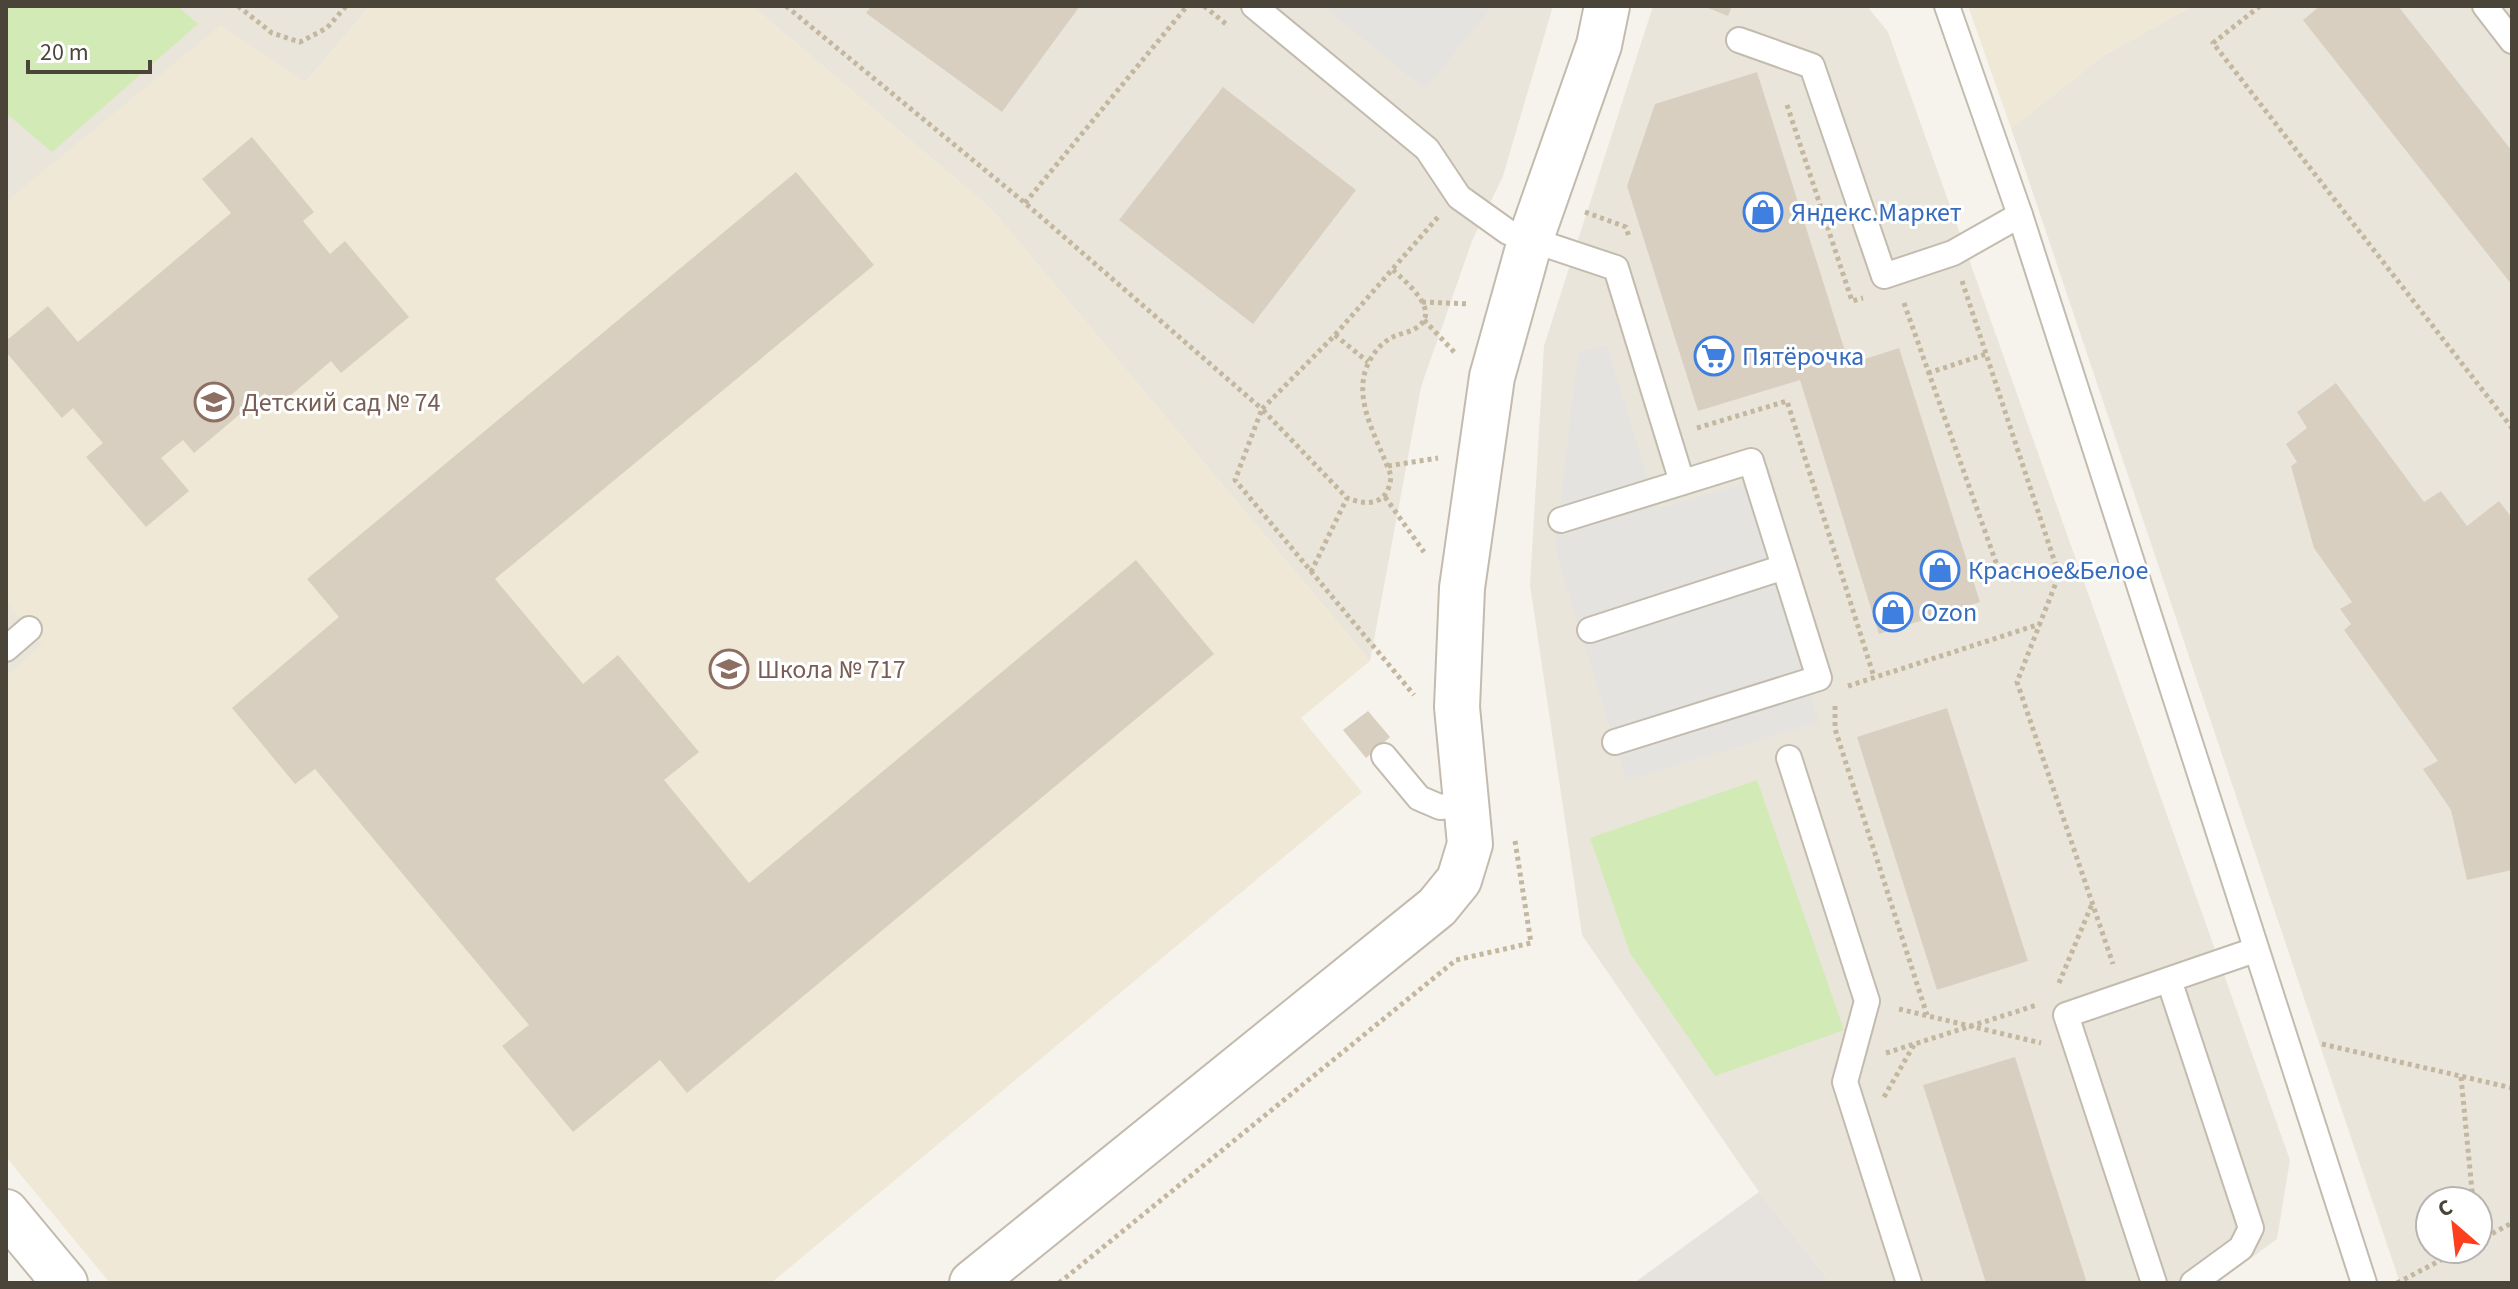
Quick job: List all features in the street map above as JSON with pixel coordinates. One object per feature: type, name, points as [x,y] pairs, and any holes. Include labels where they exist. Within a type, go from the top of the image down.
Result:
[{"type":"street","points":[[972,1283],[1437,907],[1459,880],[1470,844],[1457,707],[1462,588],[1492,377],[1530,241],[1599,45],[1607,6]]},
{"type":"street","points":[[6,1212],[65,1283]]},
{"type":"lane","points":[[1254,6],[1427,149],[1459,197],[1508,232],[1616,268],[1682,482]]},
{"type":"lane","points":[[1947,6],[2020,215],[2364,1283]]},
{"type":"lane","points":[[2485,6],[2512,41]]},
{"type":"lane","points":[[1739,40],[1812,66],[1884,276],[1953,253],[2020,215]]},
{"type":"lane","points":[[1561,520],[1751,461],[1784,567],[1827,684],[1615,742]]},
{"type":"lane","points":[[1590,630],[1784,567]]},
{"type":"lane","points":[[6,649],[29,629]]},
{"type":"lane","points":[[1384,756],[1419,798],[1440,807],[1466,804]]},
{"type":"lane","points":[[1789,758],[1867,1001],[1845,1082],[1909,1283]]},
{"type":"lane","points":[[2154,1283],[2063,1006],[2124,995],[2255,950]]},
{"type":"lane","points":[[2169,980],[2251,1228],[2241,1248],[2193,1283]]},
{"type":"path","points":[[238,6],[272,33],[300,42],[327,28],[346,6]]},
{"type":"path","points":[[786,6],[1025,203],[1262,409],[1347,498],[1360,504],[1373,504],[1385,497],[1390,487],[1388,466],[1362,394],[1368,362],[1392,337],[1418,328],[1424,320],[1425,311],[1415,290],[1393,270]]},
{"type":"path","points":[[1025,203],[1187,6]]},
{"type":"path","points":[[2260,6],[2213,43],[2512,428]]},
{"type":"path","points":[[1421,702],[1235,480],[1262,409],[1335,335],[1445,208],[1459,197]]},
{"type":"path","points":[[1573,208],[1626,227],[1630,241]]},
{"type":"path","points":[[1953,253],[2059,575],[2017,682],[2124,995]]},
{"type":"path","points":[[1903,301],[1998,568]]},
{"type":"path","points":[[1422,302],[1469,304]]},
{"type":"path","points":[[1424,320],[1457,354]]},
{"type":"path","points":[[1335,335],[1368,362]]},
{"type":"path","points":[[1928,373],[1986,354]]},
{"type":"path","points":[[1690,430],[1787,401],[1874,677]]},
{"type":"path","points":[[1388,466],[1440,458]]},
{"type":"path","points":[[1385,497],[1426,555]]},
{"type":"path","points":[[1311,572],[1347,498]]},
{"type":"path","points":[[1927,1015],[1835,729],[1827,684],[1874,677],[2040,624]]},
{"type":"path","points":[[1849,1064],[1970,1026],[2063,1006],[2057,988],[2093,903]]},
{"type":"path","points":[[1867,1001],[2078,1053]]},
{"type":"path","points":[[2282,1034],[2512,1088]]},
{"type":"path","points":[[1856,1118],[1874,1112],[1915,1043]]},
{"type":"path","points":[[2461,1077],[2471,1185]]},
{"type":"path","points":[[2494,1233],[2512,1223]]},
{"type":"path","points":[[2397,1283],[2431,1265]]},
{"type":"shaded area","points":[[6,6],[370,6],[306,82],[6,202]]},
{"type":"shaded area","name":"Школа № 717","points":[[370,6],[752,6],[991,209],[1370,661],[1301,718],[1362,792],[771,1283],[110,1283],[6,1157],[6,677],[42,645],[6,601],[6,202],[221,25],[306,82]]},
{"type":"shaded area","points":[[752,6],[1553,6],[1503,176],[1472,241],[1421,387],[1370,661],[991,209]]},
{"type":"shaded area","points":[[1323,6],[1492,6],[1425,89]]},
{"type":"shaded area","points":[[1653,6],[1867,6],[1888,32],[2290,1160],[2277,1239],[2217,1283],[1831,1283],[1759,1192],[1582,935],[1530,585],[1544,346]]},
{"type":"shaded area","points":[[1968,6],[2192,6],[2104,55],[2011,128]]},
{"type":"shaded area","points":[[2192,6],[2512,6],[2512,1283],[2400,1283],[2011,128],[2104,55]]},
{"type":"shaded area","points":[[1607,345],[1657,509],[1746,483],[1819,722],[1626,781],[1555,549],[1578,353]]},
{"type":"shaded area","points":[[6,601],[43,645],[6,677]]},
{"type":"shaded area","points":[[1759,1192],[1831,1283],[1634,1283]]},
{"type":"green space","points":[[6,6],[177,6],[198,24],[52,152],[6,113]]},
{"type":"green space","points":[[1757,780],[1844,1030],[1715,1076],[1630,953],[1590,838]]},
{"type":"building","points":[[871,6],[1080,6],[1002,112],[866,13]]},
{"type":"building","points":[[1703,6],[1732,6],[1728,16]]},
{"type":"building","points":[[2320,6],[2398,6],[2512,151],[2512,285],[2303,20]]},
{"type":"building","points":[[1757,72],[1849,364],[1899,348],[1980,602],[1879,634],[1800,380],[1698,411],[1627,186],[1655,104]]},
{"type":"building","points":[[1223,87],[1356,190],[1253,324],[1119,220]]},
{"type":"building","points":[[252,137],[314,212],[303,221],[330,254],[345,241],[409,317],[341,373],[331,361],[277,407],[265,393],[194,453],[183,440],[161,458],[189,491],[146,527],[86,457],[103,443],[73,408],[62,418],[6,352],[6,341],[48,306],[78,342],[231,213],[202,179]]},
{"type":"building","points":[[796,172],[874,265],[495,579],[583,684],[618,655],[699,752],[664,780],[749,883],[1136,560],[1214,654],[687,1093],[660,1060],[573,1132],[502,1046],[529,1025],[315,769],[295,784],[232,708],[339,617],[307,579]]},
{"type":"building","points":[[2336,383],[2424,502],[2441,491],[2467,526],[2499,501],[2512,518],[2512,870],[2467,880],[2451,810],[2423,769],[2438,761],[2344,630],[2351,624],[2340,609],[2352,602],[2314,548],[2291,466],[2297,462],[2286,444],[2307,428],[2297,412]]},
{"type":"building","points":[[1947,708],[2028,961],[1937,990],[1857,737]]},
{"type":"building","points":[[1368,711],[1390,737],[1366,758],[1343,730]]},
{"type":"building","points":[[2015,1057],[2087,1283],[1986,1283],[1923,1085]]},
{"type":"place","name":"Яндекс.Маркет","points":[[1763,212]]},
{"type":"place","name":"Пятёрочка","points":[[1714,356]]},
{"type":"place","name":"Детский сад № 74","points":[[214,402]]},
{"type":"place","name":"Красное&Белое","points":[[1940,570]]},
{"type":"place","name":"Ozon","points":[[1893,612]]},
{"type":"place","name":"Школа № 717","points":[[729,669]]}]
